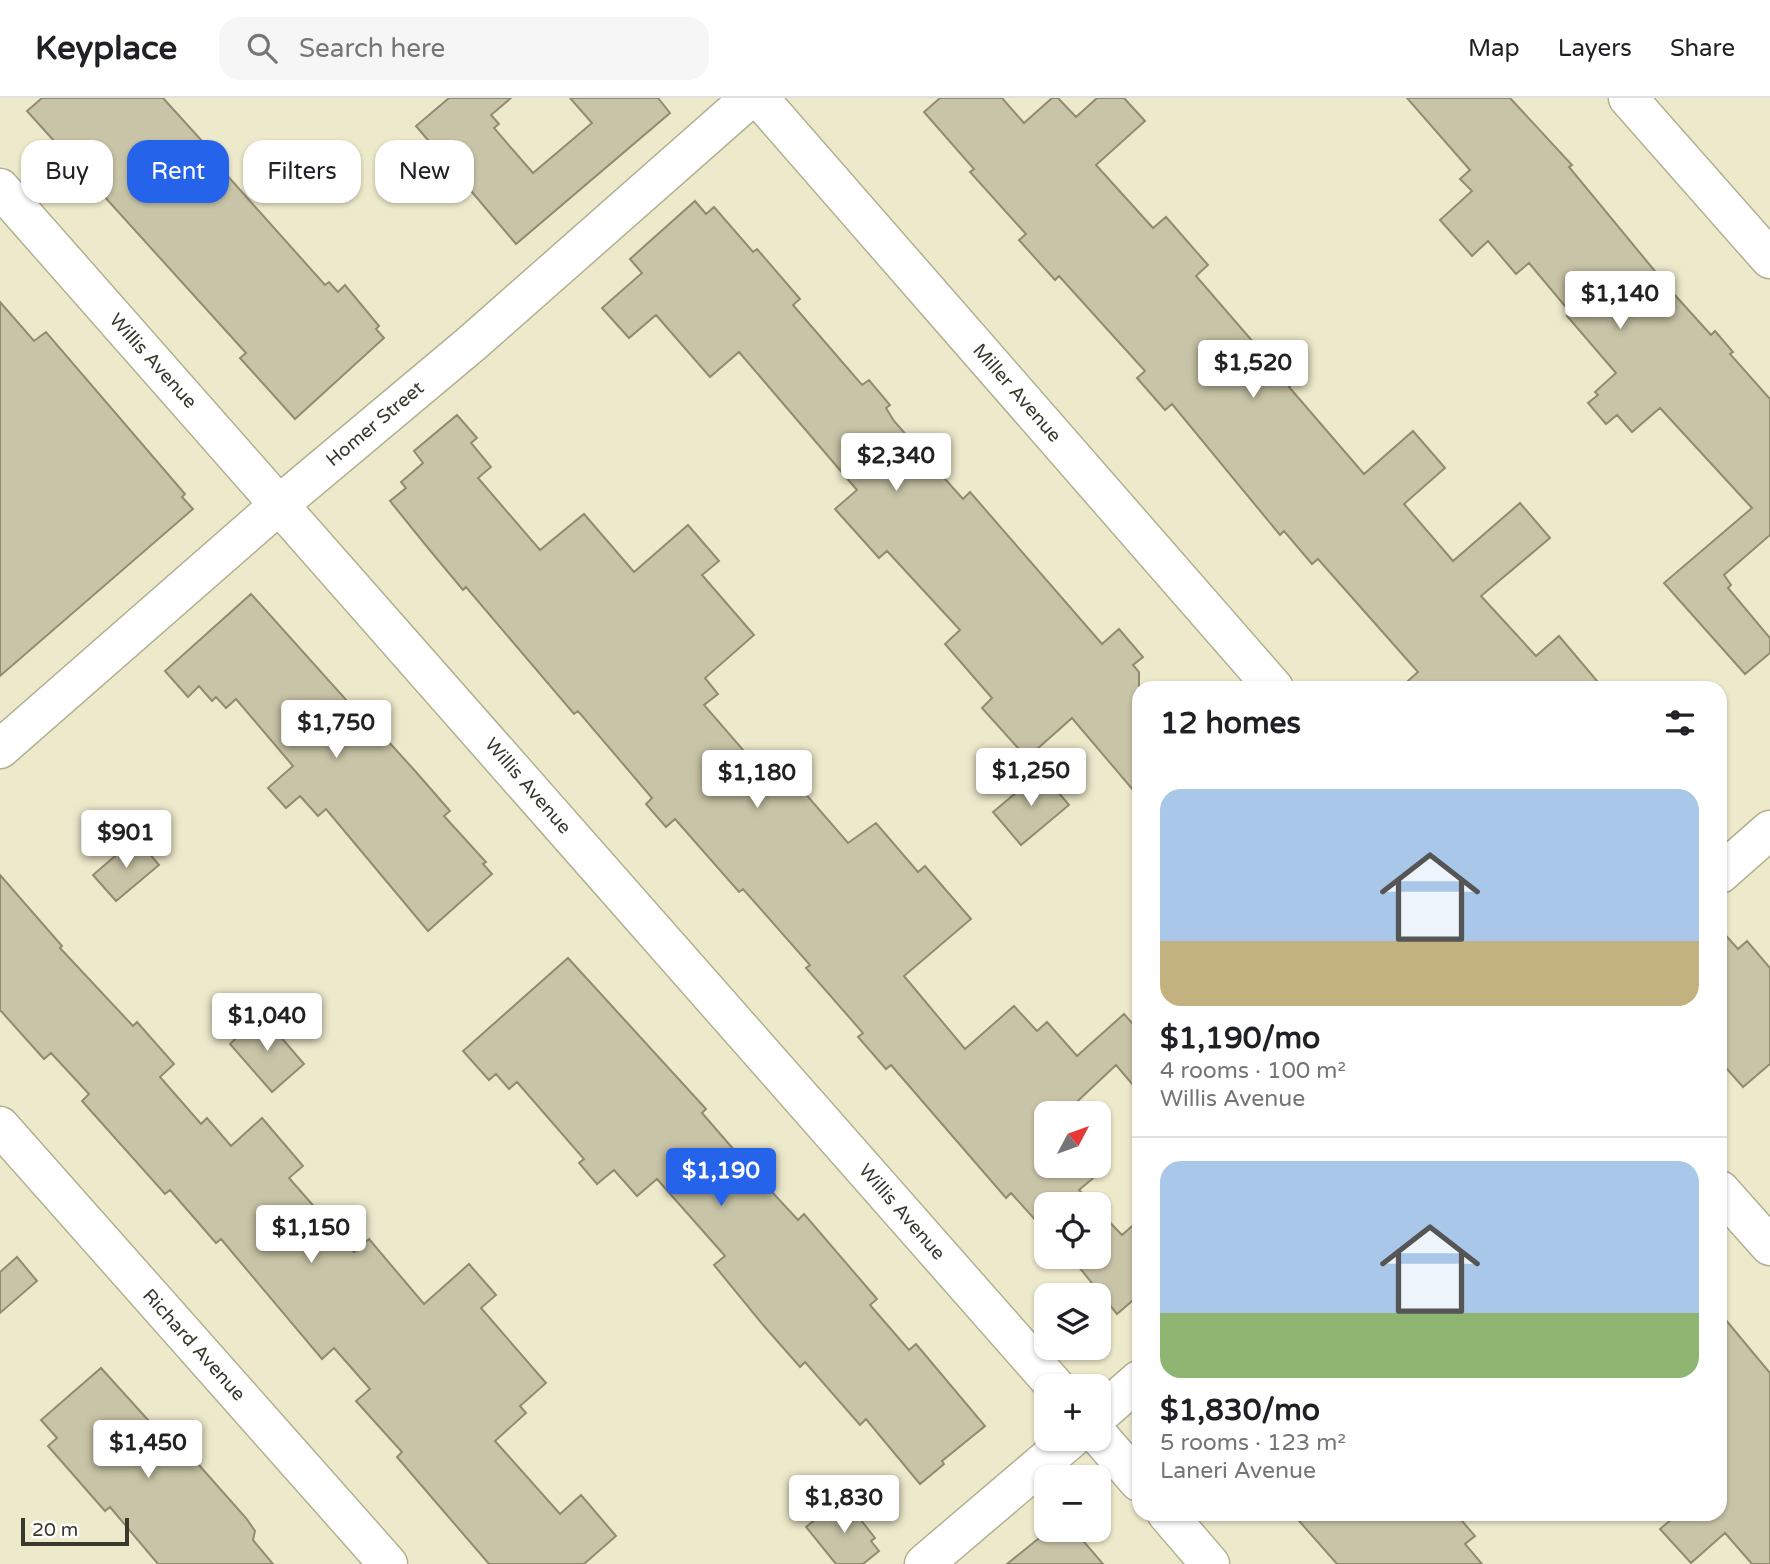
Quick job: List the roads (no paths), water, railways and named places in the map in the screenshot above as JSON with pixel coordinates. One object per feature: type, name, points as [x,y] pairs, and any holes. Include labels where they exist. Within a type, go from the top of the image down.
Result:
[{"type":"street","name":"Homer Street","points":[[0,750],[280,504],[471,344],[750,98]]},
{"type":"street","name":"Miller Avenue","points":[[759,98],[1269,681]]},
{"type":"street","points":[[1628,98],[1770,259]]},
{"type":"street","name":"Willis Avenue","points":[[0,188],[1044,1374]]},
{"type":"street","points":[[1727,868],[1770,830]]},
{"type":"street","name":"Richard Avenue","points":[[0,1126],[388,1564]]},
{"type":"street","points":[[1727,1198],[1770,1247]]},
{"type":"street","points":[[1111,1404],[1132,1386]]},
{"type":"street","points":[[1111,1450],[1132,1474]]},
{"type":"street","points":[[924,1564],[1057,1451]]},
{"type":"street","points":[[1173,1521],[1210,1564]]}]
